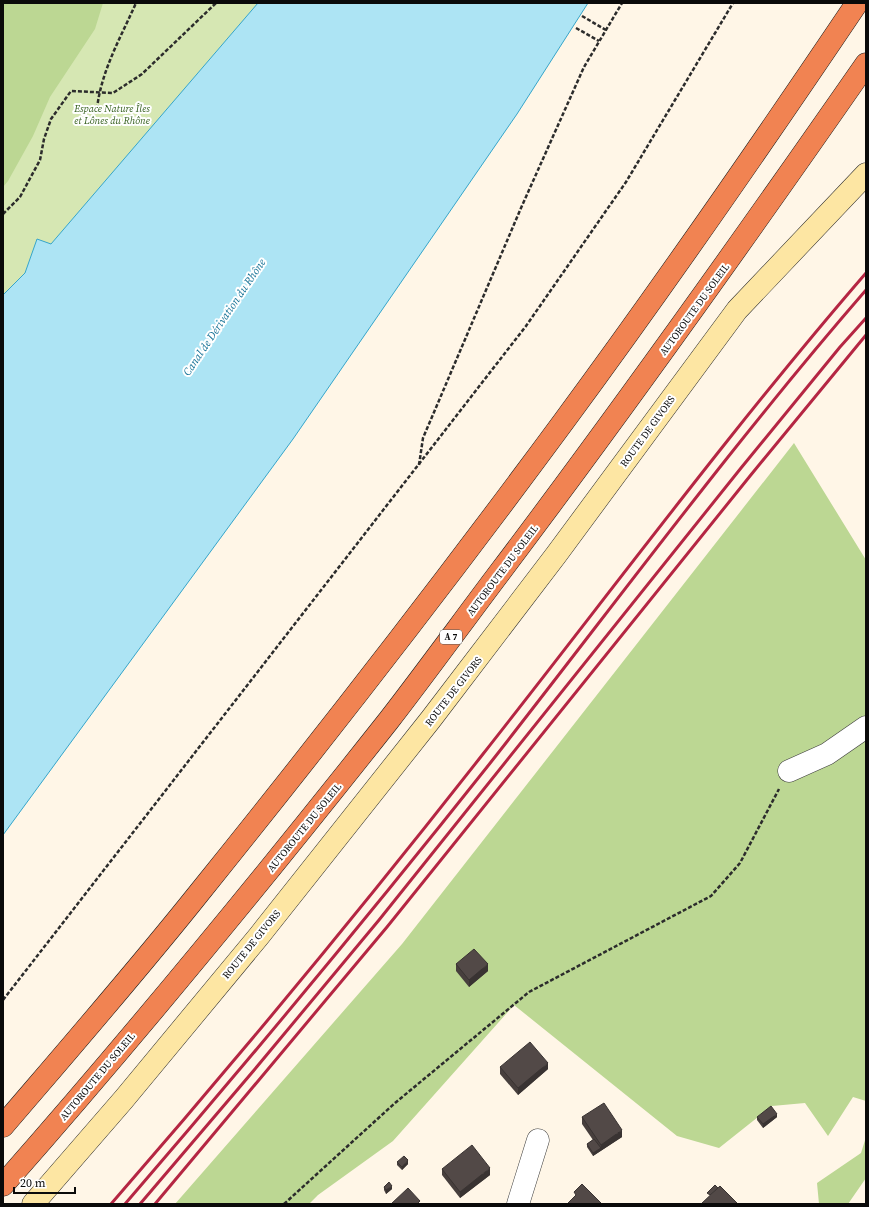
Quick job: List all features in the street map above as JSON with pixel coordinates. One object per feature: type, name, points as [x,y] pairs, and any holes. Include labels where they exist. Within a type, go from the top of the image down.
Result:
[{"type":"highway","points":[[3,1126],[198,894],[435,593],[562,424],[625,337],[798,91],[857,3]]},
{"type":"highway","name":"AUTOROUTE DU SOLEIL","points":[[3,1186],[230,918],[391,716],[648,373],[741,244],[866,64]]},
{"type":"main road","name":"ROUTE DE GIVORS","points":[[33,1204],[124,1099],[254,942],[431,719],[556,556],[737,310],[866,174]]},
{"type":"street","points":[[789,771],[827,754],[866,726]]},
{"type":"street","points":[[518,1204],[538,1140]]},
{"type":"path","points":[[97,109],[99,93],[105,72],[136,3]]},
{"type":"path","points":[[3,214],[20,197],[40,160],[44,139],[51,120],[71,91],[113,93],[142,74],[216,3]]},
{"type":"path","points":[[419,466],[423,438],[520,208],[584,67],[622,3]]},
{"type":"path","points":[[3,1000],[419,466],[526,326],[626,182],[733,3]]},
{"type":"path","points":[[582,16],[606,30]]},
{"type":"path","points":[[576,28],[599,41]]},
{"type":"path","points":[[284,1204],[396,1103],[529,992],[711,896],[740,863],[789,771]]},
{"type":"green space","name":"Espace Nature Îles et Lônes du Rhône","points":[[3,3],[335,3],[3,434]]},
{"type":"green space","points":[[3,3],[103,3],[95,29],[50,97],[33,136],[8,181],[3,187]]},
{"type":"green space","points":[[794,443],[866,560],[866,1101],[853,1097],[828,1136],[805,1103],[772,1106],[719,1148],[677,1136],[514,1005],[393,1141],[318,1195],[309,1204],[175,1204],[402,944]]},
{"type":"green space","points":[[866,1137],[866,1178],[848,1204],[819,1204],[817,1183],[861,1153]]},
{"type":"water","name":"Canal de Dérivation du Rhône","points":[[258,3],[588,3],[517,114],[293,439],[3,835],[3,295],[25,273],[37,239],[51,244]]},
{"type":"building","points":[[474,949],[488,964],[469,980],[456,964]]},
{"type":"building","points":[[530,1042],[548,1063],[518,1088],[500,1067]]},
{"type":"building","points":[[604,1103],[622,1130],[601,1145],[582,1117]]},
{"type":"building","points":[[771,1106],[777,1114],[763,1124],[757,1117]]},
{"type":"building","points":[[594,1139],[601,1148],[593,1153],[587,1144]]},
{"type":"building","points":[[472,1145],[490,1168],[460,1192],[442,1169]]},
{"type":"building","points":[[404,1156],[408,1160],[402,1167],[397,1162]]},
{"type":"building","points":[[389,1182],[392,1186],[386,1190],[384,1187]]},
{"type":"building","points":[[582,1184],[602,1204],[567,1204],[576,1195],[574,1192]]},
{"type":"building","points":[[715,1185],[718,1188],[710,1195],[707,1193]]},
{"type":"building","points":[[720,1186],[738,1204],[701,1204]]},
{"type":"building","points":[[408,1188],[420,1201],[417,1204],[391,1204]]},
{"type":"railway","points":[[111,1204],[346,925],[483,754],[719,451],[866,273]]},
{"type":"railway","points":[[125,1204],[356,930],[491,762],[722,464],[817,347],[866,290]]},
{"type":"railway","points":[[140,1204],[379,920],[741,468],[840,347],[866,318]]},
{"type":"railway","points":[[155,1204],[387,927],[750,476],[866,335]]}]
